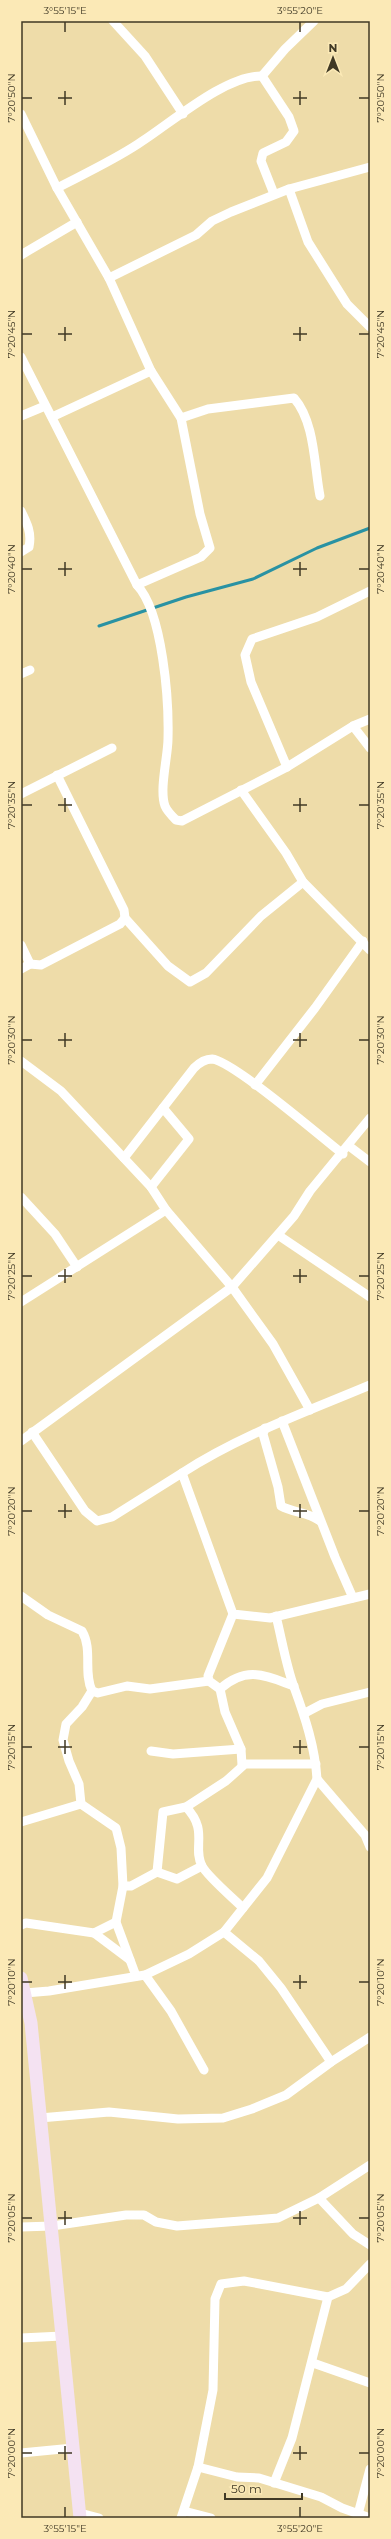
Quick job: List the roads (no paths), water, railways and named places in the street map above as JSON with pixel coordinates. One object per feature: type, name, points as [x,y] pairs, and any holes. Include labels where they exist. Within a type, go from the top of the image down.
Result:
[{"type":"main road","points":[[21,1978],[31,2023],[80,2515]]},
{"type":"street","points":[[113,21],[145,56],[183,114]]},
{"type":"street","points":[[57,188],[136,145],[224,85],[251,76],[262,76],[314,21]]},
{"type":"street","points":[[262,76],[289,117],[294,131],[286,142],[263,153],[261,161],[274,194]]},
{"type":"street","points":[[21,114],[57,188],[109,278],[151,371],[181,418],[200,514],[210,548],[201,557],[137,585]]},
{"type":"street","points":[[109,278],[196,235],[212,221],[274,194],[370,167]]},
{"type":"street","points":[[289,189],[308,242],[347,304],[366,315],[370,326]]},
{"type":"street","points":[[21,255],[78,222]]},
{"type":"street","points":[[21,357],[137,585],[145,594],[155,621],[167,703],[168,738],[164,798],[168,812],[176,820],[182,821],[287,767],[353,726],[370,719]]},
{"type":"street","points":[[52,417],[151,371]]},
{"type":"street","points":[[181,418],[208,409],[294,398],[302,406],[309,432],[320,496]]},
{"type":"street","points":[[21,416],[45,406]]},
{"type":"street","points":[[21,511],[29,527],[30,540],[29,547],[21,552]]},
{"type":"street","points":[[287,767],[251,682],[245,655],[252,639],[318,617],[370,591]]},
{"type":"street","points":[[353,726],[370,748]]},
{"type":"street","points":[[21,794],[112,748]]},
{"type":"street","points":[[58,775],[124,910],[125,918],[168,966],[190,982],[206,974],[261,916],[303,882]]},
{"type":"street","points":[[241,790],[286,853],[303,882],[363,941],[370,950]]},
{"type":"street","points":[[21,969],[30,964],[41,965],[120,924],[125,918]]},
{"type":"street","points":[[255,1085],[315,1008],[363,941]]},
{"type":"street","points":[[21,945],[30,964]]},
{"type":"street","points":[[124,1158],[201,1061],[212,1059],[255,1085],[343,1154]]},
{"type":"street","points":[[21,1061],[60,1091],[151,1187],[166,1210],[232,1287],[273,1344],[310,1410]]},
{"type":"street","points":[[151,1187],[189,1139],[163,1108]]},
{"type":"street","points":[[21,1441],[232,1287],[294,1216],[310,1191],[343,1154],[370,1118]]},
{"type":"street","points":[[349,1146],[370,1162]]},
{"type":"street","points":[[21,1197],[55,1234],[77,1267]]},
{"type":"street","points":[[21,1302],[166,1210]]},
{"type":"street","points":[[278,1235],[370,1297]]},
{"type":"street","points":[[32,1432],[85,1511],[97,1521],[112,1517],[215,1452],[265,1428],[370,1385]]},
{"type":"street","points":[[282,1421],[353,1598]]},
{"type":"street","points":[[265,1428],[263,1434],[278,1487],[281,1506],[289,1510],[311,1514],[322,1522]]},
{"type":"street","points":[[182,1473],[233,1614],[219,1652],[208,1670],[209,1681]]},
{"type":"street","points":[[233,1614],[258,1617],[276,1616],[370,1594]]},
{"type":"street","points":[[21,1596],[48,1615],[82,1631],[88,1647],[88,1684],[92,1691],[98,1693],[127,1686],[150,1689],[209,1681],[220,1689],[225,1712],[241,1750],[242,1765]]},
{"type":"street","points":[[25,1993],[49,1991],[140,1975],[189,1954],[224,1932],[267,1878],[317,1779],[316,1764],[305,1713],[294,1686],[276,1616]]},
{"type":"street","points":[[220,1689],[236,1678],[262,1674],[275,1677],[294,1686]]},
{"type":"street","points":[[92,1691],[82,1707],[66,1724],[63,1740],[69,1761],[79,1784],[81,1804],[116,1828],[121,1848],[123,1886],[116,1922],[132,1961],[140,1975],[171,2011],[204,2070]]},
{"type":"street","points":[[305,1713],[322,1704],[370,1692]]},
{"type":"street","points":[[151,1751],[173,1754],[241,1750]]},
{"type":"street","points":[[157,1872],[163,1812],[186,1808],[226,1780],[242,1765],[316,1764]]},
{"type":"street","points":[[317,1779],[365,1835],[370,1847]]},
{"type":"street","points":[[21,1822],[81,1804]]},
{"type":"street","points":[[186,1808],[193,1816],[199,1831],[202,1866],[243,1908]]},
{"type":"street","points":[[123,1886],[131,1886],[157,1872],[177,1879],[202,1866]]},
{"type":"street","points":[[94,1933],[116,1922]]},
{"type":"street","points":[[21,1925],[26,1923],[94,1933],[132,1961]]},
{"type":"street","points":[[224,1932],[259,1961],[281,1988],[331,2062]]},
{"type":"street","points":[[40,2118],[109,2112],[178,2119],[223,2118],[252,2109],[286,2094],[331,2062],[370,2037]]},
{"type":"street","points":[[21,2227],[52,2226],[126,2215],[144,2215],[156,2222],[177,2226],[278,2218],[319,2198],[370,2165]]},
{"type":"street","points":[[319,2198],[353,2234],[370,2245]]},
{"type":"street","points":[[211,2518],[182,2515],[198,2467],[213,2390],[215,2300],[217,2289],[221,2284],[244,2281],[328,2297],[346,2289],[370,2264]]},
{"type":"street","points":[[274,2483],[292,2438],[313,2363],[328,2297]]},
{"type":"street","points":[[21,2338],[62,2336]]},
{"type":"street","points":[[313,2363],[370,2383]]},
{"type":"street","points":[[21,2453],[73,2448]]},
{"type":"street","points":[[198,2467],[237,2477],[259,2478],[321,2497],[357,2516],[370,2518]]},
{"type":"street","points":[[357,2516],[370,2469]]},
{"type":"street","points":[[80,2515],[99,2518]]},
{"type":"waterway","points":[[99,626],[186,597],[253,579],[317,548],[370,528]]}]
